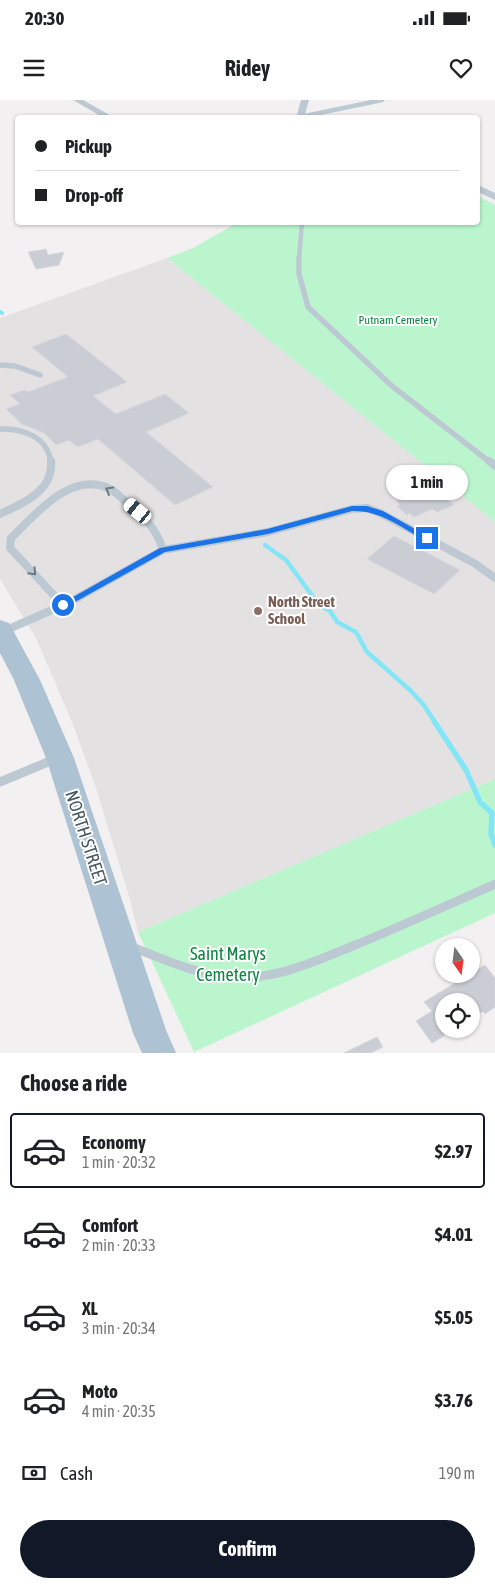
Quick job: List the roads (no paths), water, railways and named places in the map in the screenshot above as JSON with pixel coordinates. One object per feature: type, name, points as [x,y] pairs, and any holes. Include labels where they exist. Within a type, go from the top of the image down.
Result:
[{"type":"main road","name":"NORTH STREET","points":[[1,630],[27,680],[60,758],[150,1033],[159,1053]]},
{"type":"street","points":[[77,100],[106,115]]},
{"type":"street","points":[[301,115],[305,100]]},
{"type":"street","points":[[480,189],[495,197]]},
{"type":"lane","points":[[310,115],[382,100]]},
{"type":"lane","points":[[301,225],[299,274],[308,307],[392,386],[495,466]]},
{"type":"lane","points":[[0,365],[15,366],[40,376]]},
{"type":"lane","points":[[0,514],[23,504],[37,492],[48,479],[51,462],[49,451],[38,436],[19,429],[1,427]]},
{"type":"lane","points":[[63,605],[10,548],[9,543],[11,538],[61,493],[80,485],[91,484],[109,488],[151,522],[159,534],[163,550]]},
{"type":"lane","points":[[1,630],[63,605],[163,550],[268,532],[352,509],[367,508],[380,513],[474,564],[495,578]]},
{"type":"lane","points":[[0,782],[60,758]]},
{"type":"lane","points":[[120,943],[201,972],[241,978],[269,974],[313,962],[495,884]]},
{"type":"waterway","points":[[265,545],[286,560],[319,605],[330,611],[337,622],[356,632],[367,652],[410,690],[423,704],[435,722]]},
{"type":"waterway","points":[[434,721],[466,770],[480,802],[492,813],[491,834],[495,845]]},
{"type":"place","name":"North Street School","points":[[258,611]]},
{"type":"park label","name":"Putnam Cemetery","points":[[398,320]]},
{"type":"park label","name":"Saint Marys Cemetery","points":[[228,964]]}]
